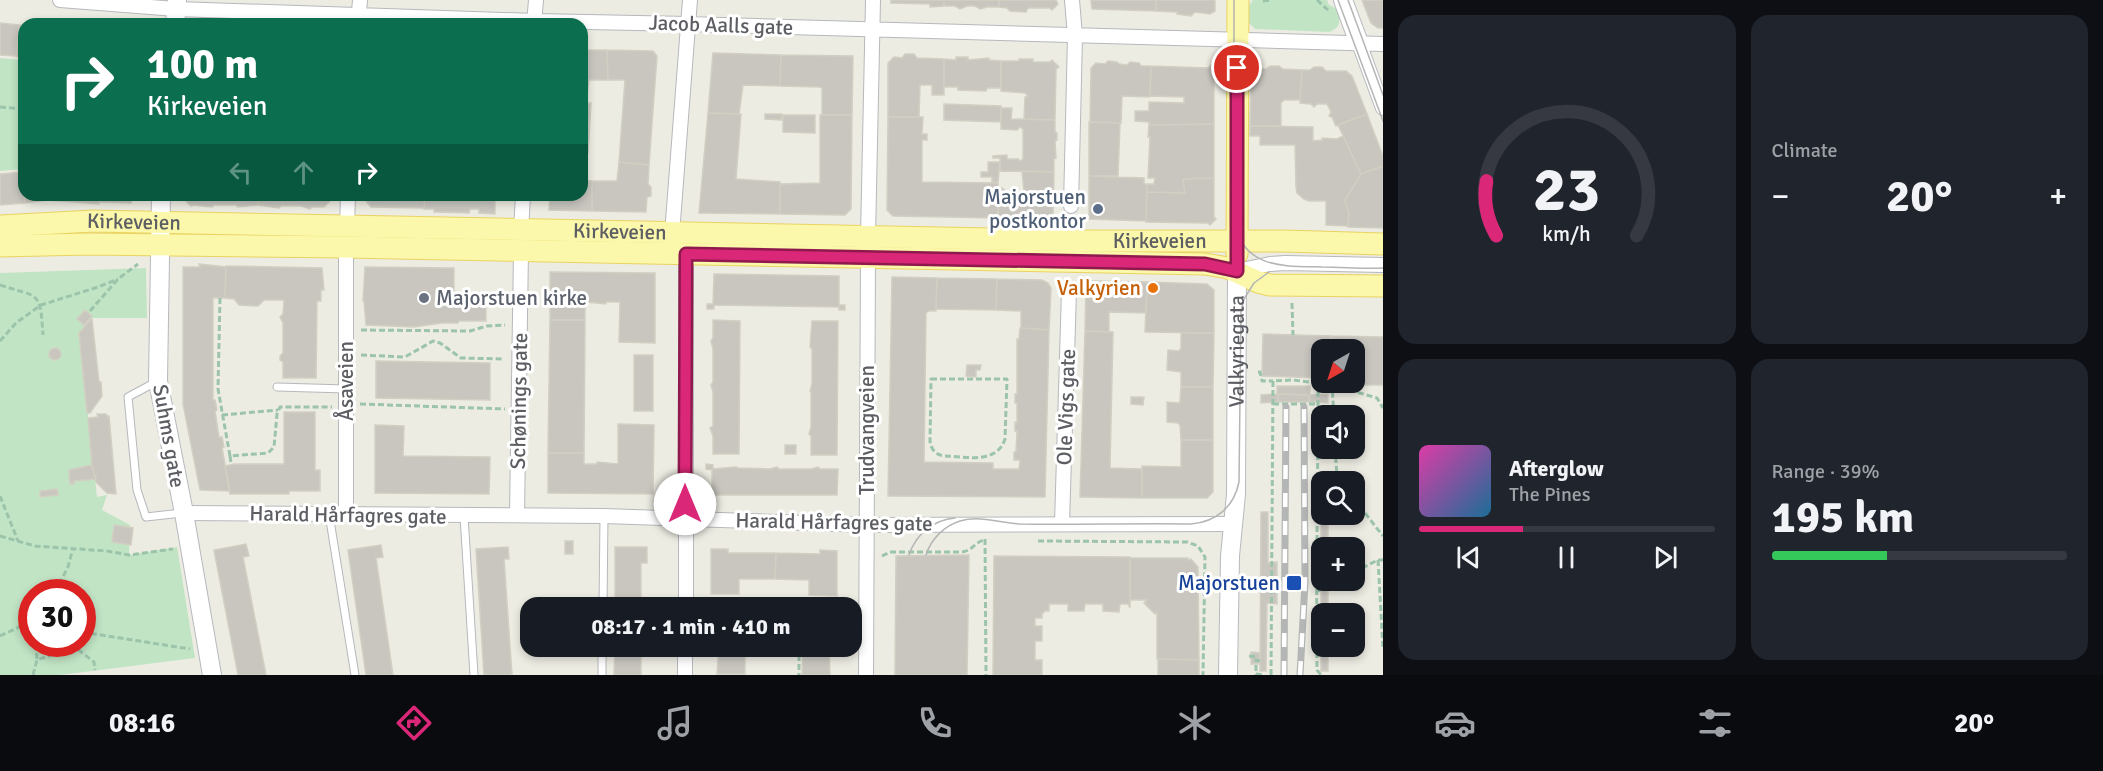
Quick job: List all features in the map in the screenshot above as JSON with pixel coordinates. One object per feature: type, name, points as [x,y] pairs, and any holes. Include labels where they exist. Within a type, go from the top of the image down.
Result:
[{"type":"main road","name":"Valkyriegata","points":[[1237,271],[1238,0]]},
{"type":"main road","name":"Kirkeveien","points":[[0,226],[84,222],[159,223],[346,237],[521,241],[686,254],[1092,241],[1383,244]]},
{"type":"main road","name":"Kirkeveien","points":[[521,241],[672,234],[868,247],[1205,264],[1237,271],[1258,282],[1270,285],[1381,287]]},
{"type":"main road","name":"Kirkeveien","points":[[0,246],[160,245],[346,237]]},
{"type":"street","name":"Jacob Aalls gate","points":[[60,0],[176,11],[359,13],[457,18]]},
{"type":"street","points":[[535,18],[536,0]]},
{"type":"street","points":[[672,234],[690,0]]},
{"type":"street","name":"Trudvangveien","points":[[866,675],[868,247],[873,0]]},
{"type":"street","points":[[1071,206],[1075,36],[1072,0]]},
{"type":"street","points":[[1335,5],[1359,43],[1383,108]]},
{"type":"street","name":"Jacob Aalls gate","points":[[588,23],[1383,44]]},
{"type":"street","name":"Suhms gate","points":[[161,201],[158,381],[212,675]]},
{"type":"street","name":"Åsaveien","points":[[346,515],[348,201]]},
{"type":"street","name":"Schønings gate","points":[[517,515],[523,201]]},
{"type":"street","points":[[686,254],[685,519],[691,597]]},
{"type":"street","name":"Kirkeveien","points":[[1237,271],[1285,263],[1383,265]]},
{"type":"street","name":"Valkyriegata","points":[[1228,675],[1230,565],[1236,494],[1237,271]]},
{"type":"street","name":"Ole Vigs gate","points":[[1062,524],[1069,290]]},
{"type":"street","name":"Harald Hårfagres gate","points":[[184,513],[604,516],[867,525],[1233,524]]},
{"type":"street","points":[[685,657],[685,675]]},
{"type":"lane","points":[[158,381],[128,397],[137,490],[146,517],[184,513]]},
{"type":"lane","points":[[277,387],[346,389]]},
{"type":"lane","points":[[329,514],[355,675]]},
{"type":"lane","points":[[464,516],[474,675]]},
{"type":"lane","points":[[603,597],[604,516]]},
{"type":"lane","points":[[602,657],[602,675]]},
{"type":"path","points":[[1263,1],[1270,0]]},
{"type":"path","points":[[1317,0],[1335,5]]},
{"type":"path","points":[[0,107],[18,108]]},
{"type":"path","points":[[90,311],[118,279],[142,261]]},
{"type":"path","points":[[0,341],[16,322],[41,305],[118,279]]},
{"type":"path","points":[[0,285],[33,294],[41,305],[43,335]]},
{"type":"path","points":[[220,298],[218,389],[231,463]]},
{"type":"path","points":[[1292,303],[1293,335]]},
{"type":"path","points":[[361,330],[470,331],[487,326],[505,325]]},
{"type":"path","points":[[360,355],[405,357],[433,341],[461,358],[506,359]]},
{"type":"path","points":[[1258,372],[1260,372],[1262,381],[1293,379],[1311,381]]},
{"type":"path","points":[[931,379],[1007,379],[1005,439],[996,453],[984,457],[941,456],[933,451],[930,441],[931,379]]},
{"type":"path","points":[[1272,675],[1273,381]]},
{"type":"path","points":[[1318,393],[1316,592],[1318,673]]},
{"type":"path","points":[[1360,393],[1377,398],[1383,408]]},
{"type":"path","points":[[360,404],[505,409]]},
{"type":"path","points":[[1273,404],[1318,404]]},
{"type":"path","points":[[222,416],[278,410],[283,405],[332,407]]},
{"type":"path","points":[[230,456],[268,453],[276,442],[278,410]]},
{"type":"path","points":[[0,496],[19,543]]},
{"type":"path","points":[[1365,513],[1383,536]]},
{"type":"path","points":[[985,525],[986,675]]},
{"type":"path","points":[[0,536],[35,546],[129,555],[178,548]]},
{"type":"path","points":[[881,560],[882,555],[890,552],[966,552],[985,540]]},
{"type":"path","points":[[1032,541],[1187,542],[1198,546],[1205,557],[1203,675]]},
{"type":"path","points":[[62,579],[73,548]]},
{"type":"path","points":[[1378,560],[1382,581],[1383,648]]},
{"type":"path","points":[[1365,566],[1383,560]]},
{"type":"path","points":[[0,636],[18,628]]},
{"type":"path","points":[[96,634],[207,652]]},
{"type":"path","points":[[1249,656],[1256,657],[1258,661],[1256,674],[1263,675]]},
{"type":"path","points":[[33,675],[38,657]]},
{"type":"path","points":[[38,660],[47,657]]},
{"type":"path","points":[[88,657],[94,662],[95,670]]},
{"type":"path","points":[[799,657],[799,675]]},
{"type":"green space","points":[[1253,0],[1327,0],[1329,5],[1337,9],[1339,23],[1329,32],[1255,29],[1247,21],[1248,7]]},
{"type":"green space","points":[[0,58],[18,60],[18,170],[0,171]]},
{"type":"green space","points":[[146,268],[147,318],[91,318],[79,333],[97,497],[107,495],[102,510],[130,525],[129,555],[177,547],[195,658],[60,675],[0,675],[0,273]]},
{"type":"building","points":[[891,0],[944,0],[944,6],[891,3]]},
{"type":"building","points":[[944,0],[999,0],[999,7],[980,9],[967,6],[960,9],[955,6],[944,6]]},
{"type":"building","points":[[999,0],[1056,0],[1058,4],[1052,10],[1050,8],[1028,8],[1026,12],[1010,11],[999,7]]},
{"type":"building","points":[[1091,0],[1156,0],[1156,11],[1092,9]]},
{"type":"building","points":[[1156,0],[1215,0],[1215,11],[1210,14],[1195,12],[1191,16],[1177,14],[1177,12],[1156,11]]},
{"type":"building","points":[[1362,0],[1383,0],[1383,28],[1378,28],[1371,23]]},
{"type":"building","points":[[0,23],[18,25],[16,56],[0,55]]},
{"type":"building","points":[[588,50],[607,50],[608,80],[589,80],[588,88]]},
{"type":"building","points":[[607,50],[653,51],[657,56],[649,165],[619,162],[625,80],[608,80]]},
{"type":"building","points":[[713,53],[781,55],[780,86],[743,85],[739,114],[708,113]]},
{"type":"building","points":[[905,54],[914,54],[917,58],[944,59],[944,95],[932,95],[932,85],[920,85],[919,117],[888,117],[888,63],[894,57],[902,58]]},
{"type":"building","points":[[781,55],[853,56],[852,115],[822,115],[822,88],[820,87],[780,86]]},
{"type":"building","points":[[956,57],[968,57],[968,60],[989,58],[989,60],[1001,61],[1001,88],[987,88],[986,91],[944,87],[944,59],[956,60]]},
{"type":"building","points":[[1019,59],[1033,59],[1033,62],[1052,60],[1059,67],[1056,69],[1055,120],[1024,119],[1025,97],[1028,96],[1025,93],[1001,91],[1001,61],[1019,61]]},
{"type":"building","points":[[1108,61],[1151,66],[1150,96],[1122,96],[1121,123],[1090,122],[1091,68],[1096,63],[1105,64]]},
{"type":"building","points":[[1211,65],[1217,71],[1214,74],[1214,124],[1149,125],[1149,122],[1135,121],[1135,111],[1149,111],[1149,102],[1184,103],[1184,97],[1150,96],[1151,66],[1208,68]]},
{"type":"building","points":[[1270,66],[1302,70],[1300,100],[1284,100],[1281,103],[1281,126],[1250,126],[1251,75],[1257,69],[1266,69]]},
{"type":"building","points":[[1314,67],[1322,67],[1326,71],[1346,71],[1352,76],[1367,114],[1336,126],[1332,117],[1329,116],[1331,112],[1327,104],[1317,104],[1314,107],[1311,104],[1300,103],[1302,70],[1310,70]]},
{"type":"building","points":[[588,103],[591,103],[588,153]]},
{"type":"building","points":[[944,104],[1001,106],[1001,122],[944,120]]},
{"type":"building","points":[[1001,108],[1012,108],[1011,119],[1055,120],[1057,140],[1055,141],[1054,172],[1000,171],[1000,158],[993,158],[993,156],[1007,155],[1007,159],[1020,161],[1023,159],[1023,129],[1020,127],[1017,130],[1001,129]]},
{"type":"building","points":[[708,113],[741,114],[736,179],[780,182],[780,214],[699,213]]},
{"type":"building","points":[[765,114],[782,114],[782,120],[765,119]]},
{"type":"building","points":[[1367,114],[1383,156],[1383,166],[1361,174],[1338,125]]},
{"type":"building","points":[[783,115],[815,115],[815,133],[783,132]]},
{"type":"building","points":[[820,115],[852,115],[851,209],[845,215],[780,214],[780,184],[820,183]]},
{"type":"building","points":[[888,117],[923,117],[922,134],[927,134],[927,140],[922,140],[922,182],[998,183],[998,218],[893,216],[887,210]]},
{"type":"building","points":[[1089,122],[1120,123],[1118,176],[1089,176]]},
{"type":"building","points":[[1214,124],[1214,178],[1183,179],[1185,193],[1147,192],[1147,184],[1154,184],[1155,178],[1148,178],[1149,125]]},
{"type":"building","points":[[1250,126],[1313,127],[1313,141],[1323,140],[1322,138],[1337,139],[1343,136],[1361,174],[1345,200],[1349,213],[1348,226],[1326,225],[1326,201],[1309,201],[1297,193],[1295,145],[1260,145],[1260,136],[1250,136]]},
{"type":"building","points":[[619,162],[649,165],[648,184],[651,187],[651,196],[647,197],[646,212],[592,211],[592,181],[617,181]]},
{"type":"building","points":[[988,162],[1000,162],[998,182],[992,182],[992,177],[981,177],[981,172],[988,172]]},
{"type":"building","points":[[1383,166],[1383,228],[1348,227],[1349,213],[1345,200],[1361,174]]},
{"type":"building","points":[[1022,171],[1054,172],[1053,216],[1055,218],[1048,224],[1035,222],[1035,218],[1025,218],[1025,222],[998,218],[998,188],[1024,192]]},
{"type":"building","points":[[18,172],[18,201],[25,201],[25,203],[0,205],[0,174]]},
{"type":"building","points":[[1089,176],[1144,178],[1144,184],[1147,184],[1146,221],[1089,219]]},
{"type":"building","points":[[1214,178],[1214,217],[1216,219],[1210,225],[1208,223],[1146,222],[1147,192],[1185,193],[1183,179]]},
{"type":"building","points":[[588,181],[592,181],[592,211],[549,210],[550,201],[588,201]]},
{"type":"building","points":[[62,201],[102,201],[99,204]]},
{"type":"building","points":[[102,201],[131,201],[131,203]]},
{"type":"building","points":[[186,201],[258,201],[258,205],[238,207],[236,205],[191,206]]},
{"type":"building","points":[[258,201],[330,201],[324,207],[310,209],[301,206],[281,206],[279,208],[258,205]]},
{"type":"building","points":[[366,201],[425,201],[424,208],[371,207]]},
{"type":"building","points":[[425,201],[495,201],[495,214],[479,213],[479,209],[470,209],[469,213],[434,212],[434,209],[424,209]]},
{"type":"building","points":[[199,264],[226,267],[225,298],[213,298],[213,400],[215,400],[217,410],[215,411],[219,437],[222,437],[224,447],[222,448],[230,491],[200,490],[183,404],[183,267],[200,267]]},
{"type":"building","points":[[226,266],[322,268],[324,290],[321,290],[321,301],[317,301],[316,378],[283,378],[283,362],[280,356],[283,353],[283,323],[280,317],[283,314],[284,300],[264,300],[258,306],[239,305],[234,299],[225,298]]},
{"type":"building","name":"Majorstuen kirke","points":[[365,267],[454,268],[454,295],[486,294],[486,321],[459,321],[458,323],[414,327],[366,325],[363,301]]},
{"type":"building","points":[[550,272],[655,273],[655,343],[619,342],[620,302],[606,302],[606,304],[585,302],[585,320],[550,320]]},
{"type":"building","points":[[714,274],[839,276],[839,305],[845,305],[845,310],[839,310],[839,307],[714,305],[714,309],[707,309],[707,304],[713,304]]},
{"type":"building","points":[[892,277],[937,278],[936,311],[926,313],[924,462],[993,463],[993,469],[1019,469],[1020,460],[1014,460],[1017,431],[1015,431],[1017,403],[1015,403],[1015,394],[1017,394],[1017,339],[1019,339],[1020,328],[1049,330],[1045,497],[888,496]]},
{"type":"building","points":[[937,278],[997,279],[996,310],[936,309]]},
{"type":"building","points":[[997,279],[1042,280],[1048,283],[1051,288],[1049,330],[1021,328],[1021,311],[996,310]]},
{"type":"building","points":[[1091,281],[1147,282],[1146,313],[1109,312],[1109,332],[1085,331],[1086,285]]},
{"type":"building","points":[[1147,282],[1207,284],[1214,290],[1214,333],[1145,332]]},
{"type":"building","points":[[85,310],[92,316],[84,325],[77,319]]},
{"type":"building","points":[[91,319],[102,396],[90,413],[87,413],[79,333]]},
{"type":"building","points":[[550,320],[585,320],[584,453],[548,453]]},
{"type":"building","points":[[713,320],[740,321],[739,454],[713,454],[713,436],[710,428],[713,426],[711,385],[713,382],[713,349],[711,341]]},
{"type":"building","points":[[812,321],[838,321],[837,455],[811,455],[811,436],[809,434],[811,427]]},
{"type":"building","points":[[1085,331],[1113,332],[1110,468],[1142,469],[1142,498],[1080,497]]},
{"type":"building","points":[[1181,333],[1214,333],[1213,387],[1181,387],[1181,372],[1167,370],[1168,350],[1179,351]]},
{"type":"building","points":[[1263,334],[1331,336],[1331,339],[1311,339],[1311,378],[1262,376]]},
{"type":"building","points":[[1331,336],[1383,337],[1383,385],[1365,385],[1365,339],[1331,339]]},
{"type":"building","points":[[57,348],[61,354],[57,360],[53,360],[49,352]]},
{"type":"building","points":[[634,355],[653,355],[653,411],[634,411]]},
{"type":"building","points":[[376,361],[490,363],[490,400],[376,398]]},
{"type":"building","points":[[967,365],[981,365],[980,370],[976,370],[976,377],[966,376]]},
{"type":"building","points":[[1277,386],[1310,386],[1310,395],[1328,394],[1328,403],[1309,402],[1309,395],[1278,394],[1278,402],[1261,403],[1261,395],[1277,394]]},
{"type":"building","points":[[1181,387],[1213,387],[1213,440],[1181,440],[1180,425],[1167,422],[1167,402],[1179,403]]},
{"type":"building","points":[[1278,394],[1309,395],[1309,402],[1278,402]]},
{"type":"building","points":[[1131,397],[1144,397],[1143,405],[1131,404]]},
{"type":"building","points":[[284,412],[315,412],[315,470],[320,470],[320,491],[289,491],[289,494],[230,494],[225,466],[284,464]]},
{"type":"building","points":[[97,414],[109,416],[116,494],[107,493],[96,482],[92,465],[88,418],[98,417]]},
{"type":"building","points":[[618,424],[654,425],[653,494],[548,493],[548,453],[584,453],[584,464],[597,464],[597,462],[618,464]]},
{"type":"building","points":[[375,425],[404,426],[403,456],[490,457],[489,494],[375,493]]},
{"type":"building","points":[[1181,440],[1213,440],[1213,492],[1207,498],[1142,498],[1142,466],[1181,467]]},
{"type":"building","points":[[785,445],[796,445],[796,454],[785,454]]},
{"type":"building","points":[[706,464],[713,465],[713,469],[777,467],[779,469],[811,469],[818,467],[838,469],[837,495],[712,495],[712,470],[706,469]]},
{"type":"building","points":[[92,465],[96,479],[74,481],[74,484],[70,484],[69,470]]},
{"type":"building","points":[[57,489],[58,495],[40,497],[40,491]]},
{"type":"building","points":[[1261,512],[1268,512],[1268,563],[1277,562],[1277,604],[1267,603],[1266,671],[1260,671]]},
{"type":"building","points":[[114,525],[133,528],[131,545],[112,542]]},
{"type":"building","points":[[1321,525],[1328,525],[1328,537],[1321,537]]},
{"type":"building","points":[[565,541],[573,541],[573,554],[565,554]]},
{"type":"building","points":[[246,544],[249,556],[243,557],[266,675],[238,675],[214,550]]},
{"type":"building","points":[[381,545],[383,557],[376,558],[393,675],[366,675],[348,550]]},
{"type":"building","points":[[508,547],[509,559],[504,559],[512,675],[484,675],[476,549]]},
{"type":"building","points":[[615,547],[647,547],[647,563],[641,563],[641,597],[615,597]]},
{"type":"building","points":[[711,549],[728,549],[728,553],[776,553],[775,579],[739,579],[739,594],[711,594]]},
{"type":"building","points":[[820,550],[837,551],[837,596],[809,595],[809,580],[775,579],[776,553],[820,554]]},
{"type":"building","points":[[969,555],[967,675],[895,675],[896,556]]},
{"type":"building","points":[[994,556],[1130,557],[1130,608],[1128,604],[1120,604],[1119,612],[1103,611],[1103,604],[1085,604],[1084,611],[1068,611],[1068,604],[1049,604],[1049,611],[1042,614],[1042,618],[1035,618],[1035,626],[1042,626],[1042,641],[1035,641],[1035,660],[1042,660],[1042,675],[993,675]]},
{"type":"building","points":[[1130,558],[1188,558],[1198,567],[1199,660],[1157,659],[1157,612],[1155,614],[1144,603],[1147,600],[1130,600]]},
{"type":"building","points":[[1321,591],[1328,591],[1328,603],[1321,603]]},
{"type":"building","points":[[1251,652],[1260,653],[1259,664],[1251,664]]},
{"type":"building","points":[[615,657],[641,657],[641,675],[614,675]]},
{"type":"building","points":[[718,657],[745,657],[745,674],[717,674]]},
{"type":"building","points":[[803,657],[829,657],[830,675],[802,675]]},
{"type":"building","points":[[1321,657],[1328,657],[1328,671],[1321,671]]},
{"type":"building","points":[[1158,659],[1199,660],[1199,675],[1158,675]]},
{"type":"tram line","points":[[1234,0],[1234,221],[1239,237],[1246,248],[1256,256],[1279,265],[1383,268]]},
{"type":"tram line","points":[[1338,0],[1383,121]]},
{"type":"tram line","points":[[1348,0],[1383,95]]},
{"type":"tram line","points":[[926,555],[931,544],[944,530],[954,523],[968,519],[1020,524],[1191,524],[1208,520],[1222,512],[1233,499],[1239,482],[1241,311],[1244,299],[1254,283],[1269,272]]},
{"type":"tram line","points":[[909,555],[912,547],[926,529],[947,519],[955,518]]},
{"type":"railway","points":[[1284,675],[1286,407]]},
{"type":"railway","points":[[1300,675],[1305,582],[1304,407]]},
{"type":"place","name":"Majorstuen postkontor","points":[[1098,209]]},
{"type":"place","name":"Valkyrien","points":[[1153,288]]},
{"type":"place","name":"Majorstuen kirke","points":[[424,298]]},
{"type":"place","name":"Majorstuen","points":[[1294,583]]},
{"type":"route","points":[[685,504],[686,254],[1205,264],[1237,271],[1237,68]]}]
